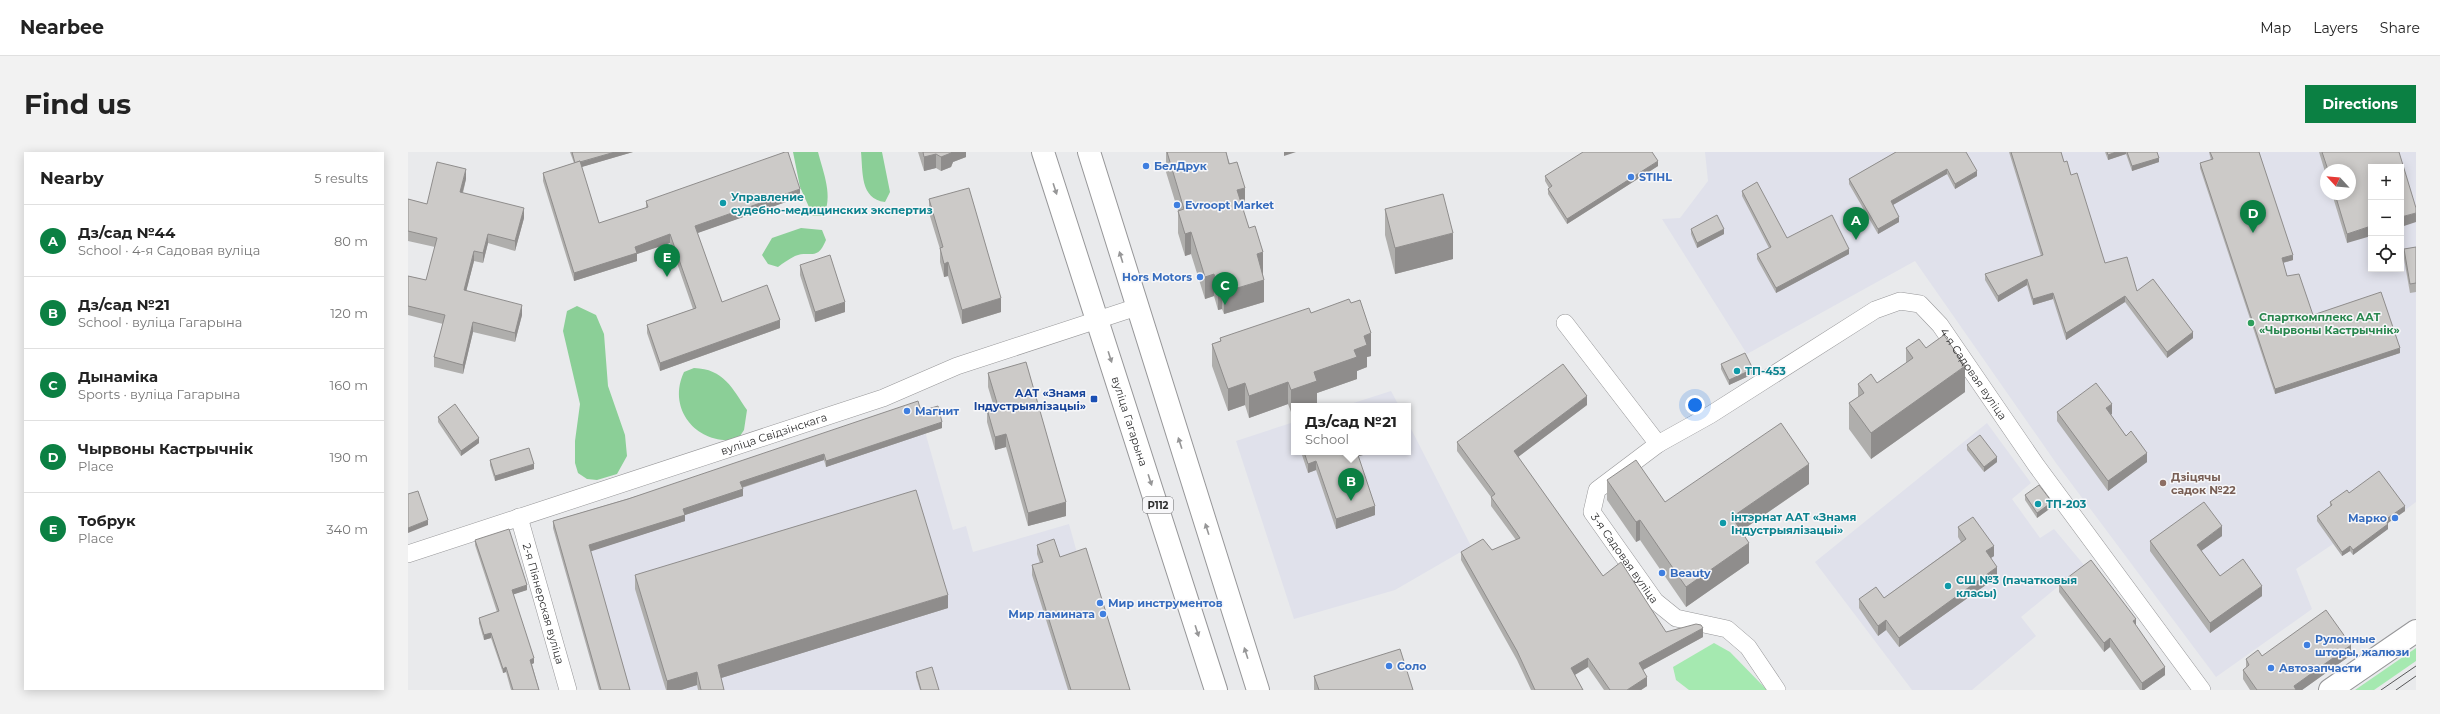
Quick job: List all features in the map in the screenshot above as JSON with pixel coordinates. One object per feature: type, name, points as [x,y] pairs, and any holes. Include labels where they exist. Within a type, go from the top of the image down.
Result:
[{"type":"main road","name":"вуліца Гагарына","points":[[1043,152],[1098,319],[1216,690]]},
{"type":"main road","points":[[1089,152],[1258,690]]},
{"type":"main road","points":[[2330,690],[2416,631]]},
{"type":"street","name":"4-я Садовая вуліца","points":[[1658,444],[1710,415],[1875,310],[1900,301],[1920,304],[1940,325],[2036,465],[2202,690]]},
{"type":"street","name":"вуліца Свідзінскага","points":[[408,554],[883,398],[957,366],[1137,307]]},
{"type":"street","points":[[1564,323],[1658,444]]},
{"type":"street","name":"3-я Садовая вуліца","points":[[1658,444],[1597,490],[1592,512],[1655,600],[1676,618],[1727,629],[1748,647],[1778,690]]},
{"type":"street","name":"2-я Піянерская вуліца","points":[[519,517],[568,690]]},
{"type":"shaded area","points":[[1705,152],[2416,152],[2416,502],[2385,525],[2388,529],[2353,555],[2350,551],[2342,556],[2333,544],[2296,569],[2312,609],[2216,677],[2056,463],[1915,261],[1747,354],[1662,219],[1680,218],[1708,181]]},
{"type":"shaded area","points":[[1391,391],[1397,403],[1353,403]]},
{"type":"shaded area","points":[[918,407],[953,530],[966,526],[973,552],[1069,524],[1079,560],[1127,690],[599,690],[553,528]]},
{"type":"shaded area","points":[[1291,423],[1291,455],[1411,455],[1411,429],[1471,546],[1395,590],[1294,619],[1236,441]]},
{"type":"shaded area","points":[[1987,423],[2031,483],[2012,499],[2040,538],[2054,529],[2084,565],[2021,617],[2036,636],[1972,690],[1912,690],[1815,562]]},
{"type":"green space","points":[[793,152],[818,152],[828,193],[828,201],[823,216],[813,216],[800,187]]},
{"type":"green space","points":[[861,152],[882,152],[890,192],[885,202],[877,200],[871,196],[867,190],[864,183]]},
{"type":"green space","points":[[801,228],[822,230],[826,240],[823,247],[813,254],[800,254],[795,256],[778,267],[768,264],[762,255],[772,238]]},
{"type":"green space","points":[[577,306],[596,315],[604,334],[608,386],[625,435],[627,456],[617,474],[597,480],[587,479],[578,473],[575,463],[575,441],[580,404],[563,331],[567,311]]},
{"type":"green space","points":[[694,368],[704,369],[720,376],[732,387],[747,410],[744,430],[738,439],[724,440],[711,437],[699,431],[690,423],[683,412],[679,400],[680,386],[684,372]]},
{"type":"green space","points":[[1714,643],[1730,652],[1767,690],[1689,690],[1676,680],[1673,667]]},
{"type":"green space","points":[[2416,648],[2416,661],[2374,690],[2355,690]]},
{"type":"building","points":[[572,152],[615,152],[575,163]]},
{"type":"building","points":[[788,152],[800,189],[695,226],[722,302],[767,285],[780,320],[660,363],[647,325],[696,308],[670,234],[635,247],[637,253],[574,273],[543,173],[580,161],[599,223],[648,207],[646,201]]},
{"type":"building","points":[[923,152],[952,152],[941,157],[936,154],[924,157]]},
{"type":"building","points":[[1167,152],[1226,152],[1229,164],[1237,162],[1245,188],[1237,190],[1249,228],[1255,226],[1263,252],[1257,254],[1264,280],[1224,292],[1222,287],[1218,288],[1214,274],[1205,277],[1191,232],[1185,234],[1178,211],[1184,209]]},
{"type":"building","points":[[1583,152],[1652,152],[1658,161],[1567,219],[1548,189],[1552,186],[1545,176]]},
{"type":"building","points":[[1896,152],[1966,152],[1977,171],[1955,184],[1947,169],[1891,201],[1899,217],[1878,229],[1849,179]]},
{"type":"building","points":[[2011,152],[2061,152],[2064,162],[2067,161],[2071,175],[2077,173],[2105,263],[2127,257],[2137,291],[2153,279],[2193,332],[2167,352],[2125,296],[2066,333],[2053,293],[2033,299],[2027,279],[1998,296],[1985,274],[2043,255]]},
{"type":"building","points":[[2107,152],[2116,152],[2108,155]]},
{"type":"building","points":[[2127,152],[2157,152],[2159,158],[2132,166]]},
{"type":"building","points":[[2210,152],[2259,152],[2293,255],[2282,258],[2287,276],[2299,274],[2313,315],[2381,292],[2400,348],[2275,389],[2200,163],[2213,159]]},
{"type":"building","points":[[2322,152],[2399,152],[2403,164],[2368,164],[2368,227],[2347,234],[2337,200],[2356,200],[2356,164],[2326,164]]},
{"type":"building","points":[[437,162],[466,169],[460,192],[524,208],[515,241],[488,234],[483,253],[474,251],[464,290],[522,305],[515,333],[473,322],[463,365],[434,357],[445,315],[408,306],[408,276],[426,280],[437,238],[408,231],[408,199],[427,204]]},
{"type":"building","points":[[2404,168],[2416,208],[2416,213],[2404,216]]},
{"type":"building","points":[[1757,182],[1787,238],[1832,215],[1849,249],[1776,288],[1757,254],[1771,247],[1742,191]]},
{"type":"building","points":[[969,188],[1001,298],[962,310],[948,262],[944,264],[940,248],[943,247],[929,199]]},
{"type":"building","points":[[1443,194],[1453,233],[1395,248],[1385,209]]},
{"type":"building","points":[[1717,215],[1724,229],[1697,243],[1691,229]]},
{"type":"building","points":[[2416,247],[2416,283],[2410,284],[2404,249]]},
{"type":"building","points":[[830,255],[845,302],[815,312],[800,265]]},
{"type":"building","points":[[1349,299],[1351,303],[1360,300],[1371,333],[1364,336],[1367,345],[1354,350],[1357,357],[1314,372],[1317,381],[1291,390],[1288,382],[1249,396],[1245,383],[1228,389],[1212,344],[1221,341],[1220,338],[1309,308],[1311,313]]},
{"type":"building","points":[[1944,335],[1965,366],[1871,433],[1849,403],[1864,393],[1858,384],[1871,374],[1877,383],[1913,358],[1906,348],[1919,339],[1926,348]]},
{"type":"building","name":"ТП-453","points":[[1745,353],[1753,369],[1729,380],[1721,364]]},
{"type":"building","points":[[1026,362],[1066,502],[1028,513],[1006,434],[995,437],[987,409],[998,406],[988,373]]},
{"type":"building","points":[[1563,364],[1587,396],[1514,451],[1603,576],[1621,562],[1666,632],[1696,624],[1701,625],[1703,628],[1639,663],[1647,677],[1627,690],[1610,690],[1588,658],[1571,668],[1583,690],[1535,690],[1517,651],[1461,552],[1483,539],[1492,550],[1520,538],[1491,497],[1495,494],[1457,442]]},
{"type":"building","points":[[2096,383],[2112,404],[2106,408],[2126,436],[2131,431],[2147,453],[2108,481],[2057,412]]},
{"type":"building","points":[[918,401],[921,411],[938,406],[942,422],[826,461],[824,454],[740,482],[743,489],[683,509],[685,515],[589,545],[630,690],[601,690],[553,521],[628,499]]},
{"type":"building","points":[[455,404],[479,438],[461,451],[438,417]]},
{"type":"building","points":[[1781,423],[1809,464],[1732,517],[1749,543],[1686,587],[1640,520],[1636,522],[1607,480],[1636,460],[1665,502]]},
{"type":"building","points":[[1980,435],[1997,457],[1984,467],[1967,445]]},
{"type":"building","points":[[529,448],[534,464],[495,476],[490,460]]},
{"type":"building","points":[[1305,455],[1358,455],[1375,506],[1336,519],[1316,461],[1308,464]]},
{"type":"building","points":[[2379,471],[2405,506],[2385,520],[2388,524],[2353,550],[2350,546],[2342,552],[2317,516],[2332,505],[2330,502],[2347,490],[2349,493]]},
{"type":"building","name":"ТП-203","points":[[2039,485],[2052,502],[2037,513],[2025,495]]},
{"type":"building","points":[[916,490],[948,595],[718,665],[724,690],[701,690],[697,672],[667,681],[635,575]]},
{"type":"building","points":[[418,491],[428,520],[408,528],[408,494]]},
{"type":"building","points":[[2204,502],[2222,526],[2197,545],[2220,576],[2243,559],[2262,586],[2210,623],[2150,541]]},
{"type":"building","name":"СШ №3 (пачатковыя класы)","points":[[1973,517],[1994,546],[1986,551],[1997,567],[1899,638],[1886,620],[1878,626],[1859,599],[1876,587],[1884,598],[1966,539],[1958,527]]},
{"type":"building","points":[[509,529],[527,585],[512,590],[534,658],[530,660],[539,690],[513,690],[506,667],[503,669],[491,633],[484,635],[479,618],[499,611],[475,540]]},
{"type":"building","points":[[1054,539],[1060,557],[1086,548],[1130,690],[1071,690],[1032,565],[1043,562],[1037,545]]},
{"type":"building","points":[[2091,560],[2136,619],[2133,621],[2165,667],[2142,683],[2110,638],[2104,643],[2059,584]]},
{"type":"building","points":[[2326,610],[2351,645],[2294,686],[2296,690],[2257,690],[2243,670],[2249,665],[2246,659],[2258,650],[2262,656]]},
{"type":"building","points":[[1400,649],[1413,690],[1319,690],[1314,676]]},
{"type":"building","points":[[932,667],[939,690],[921,690],[916,672]]},
{"type":"tram line","points":[[2381,690],[2416,666]]},
{"type":"tram line","points":[[2396,690],[2416,676]]},
{"type":"place","name":"БелДрук","points":[[1146,166]]},
{"type":"place","name":"STIHL","points":[[1631,177]]},
{"type":"place","name":"Управление судебно-медицинских экспертиз","points":[[723,203]]},
{"type":"place","name":"Evroopt Market","points":[[1177,205]]},
{"type":"place","name":"Чырвоны Кастрычнік","points":[[2253,233]]},
{"type":"place","name":"Дз/сад №44","points":[[1856,240]]},
{"type":"place","name":"Тобрук","points":[[667,277]]},
{"type":"place","name":"Hors Motors","points":[[1200,277]]},
{"type":"place","name":"Дынаміка","points":[[1225,305]]},
{"type":"place","name":"Спарткомплекс ААТ «Чырвоны Кастрычнік»","points":[[2251,323]]},
{"type":"place","name":"ТП-453","points":[[1737,371]]},
{"type":"place","name":"ААТ «Знамя Індустрыялізацыі»","points":[[1094,399]]},
{"type":"place","name":"Магнит","points":[[907,411]]},
{"type":"place","name":"Дзіцячы садок №22","points":[[2163,483]]},
{"type":"place","name":"Дз/сад №21","points":[[1351,501]]},
{"type":"place","name":"ТП-203","points":[[2038,504]]},
{"type":"place","name":"Марко","points":[[2395,518]]},
{"type":"place","name":"інтэрнат ААТ «Знамя Індустрыялізацыі»","points":[[1723,523]]},
{"type":"place","name":"Beauty","points":[[1662,573]]},
{"type":"place","name":"СШ №3 (пачатковыя класы)","points":[[1948,586]]},
{"type":"place","name":"Мир инструментов","points":[[1100,603]]},
{"type":"place","name":"Мир ламината","points":[[1103,614]]},
{"type":"place","name":"Рулонные шторы, жалюзи","points":[[2307,645]]},
{"type":"place","name":"Соло","points":[[1389,666]]},
{"type":"place","name":"Автозапчасти","points":[[2271,668]]}]
